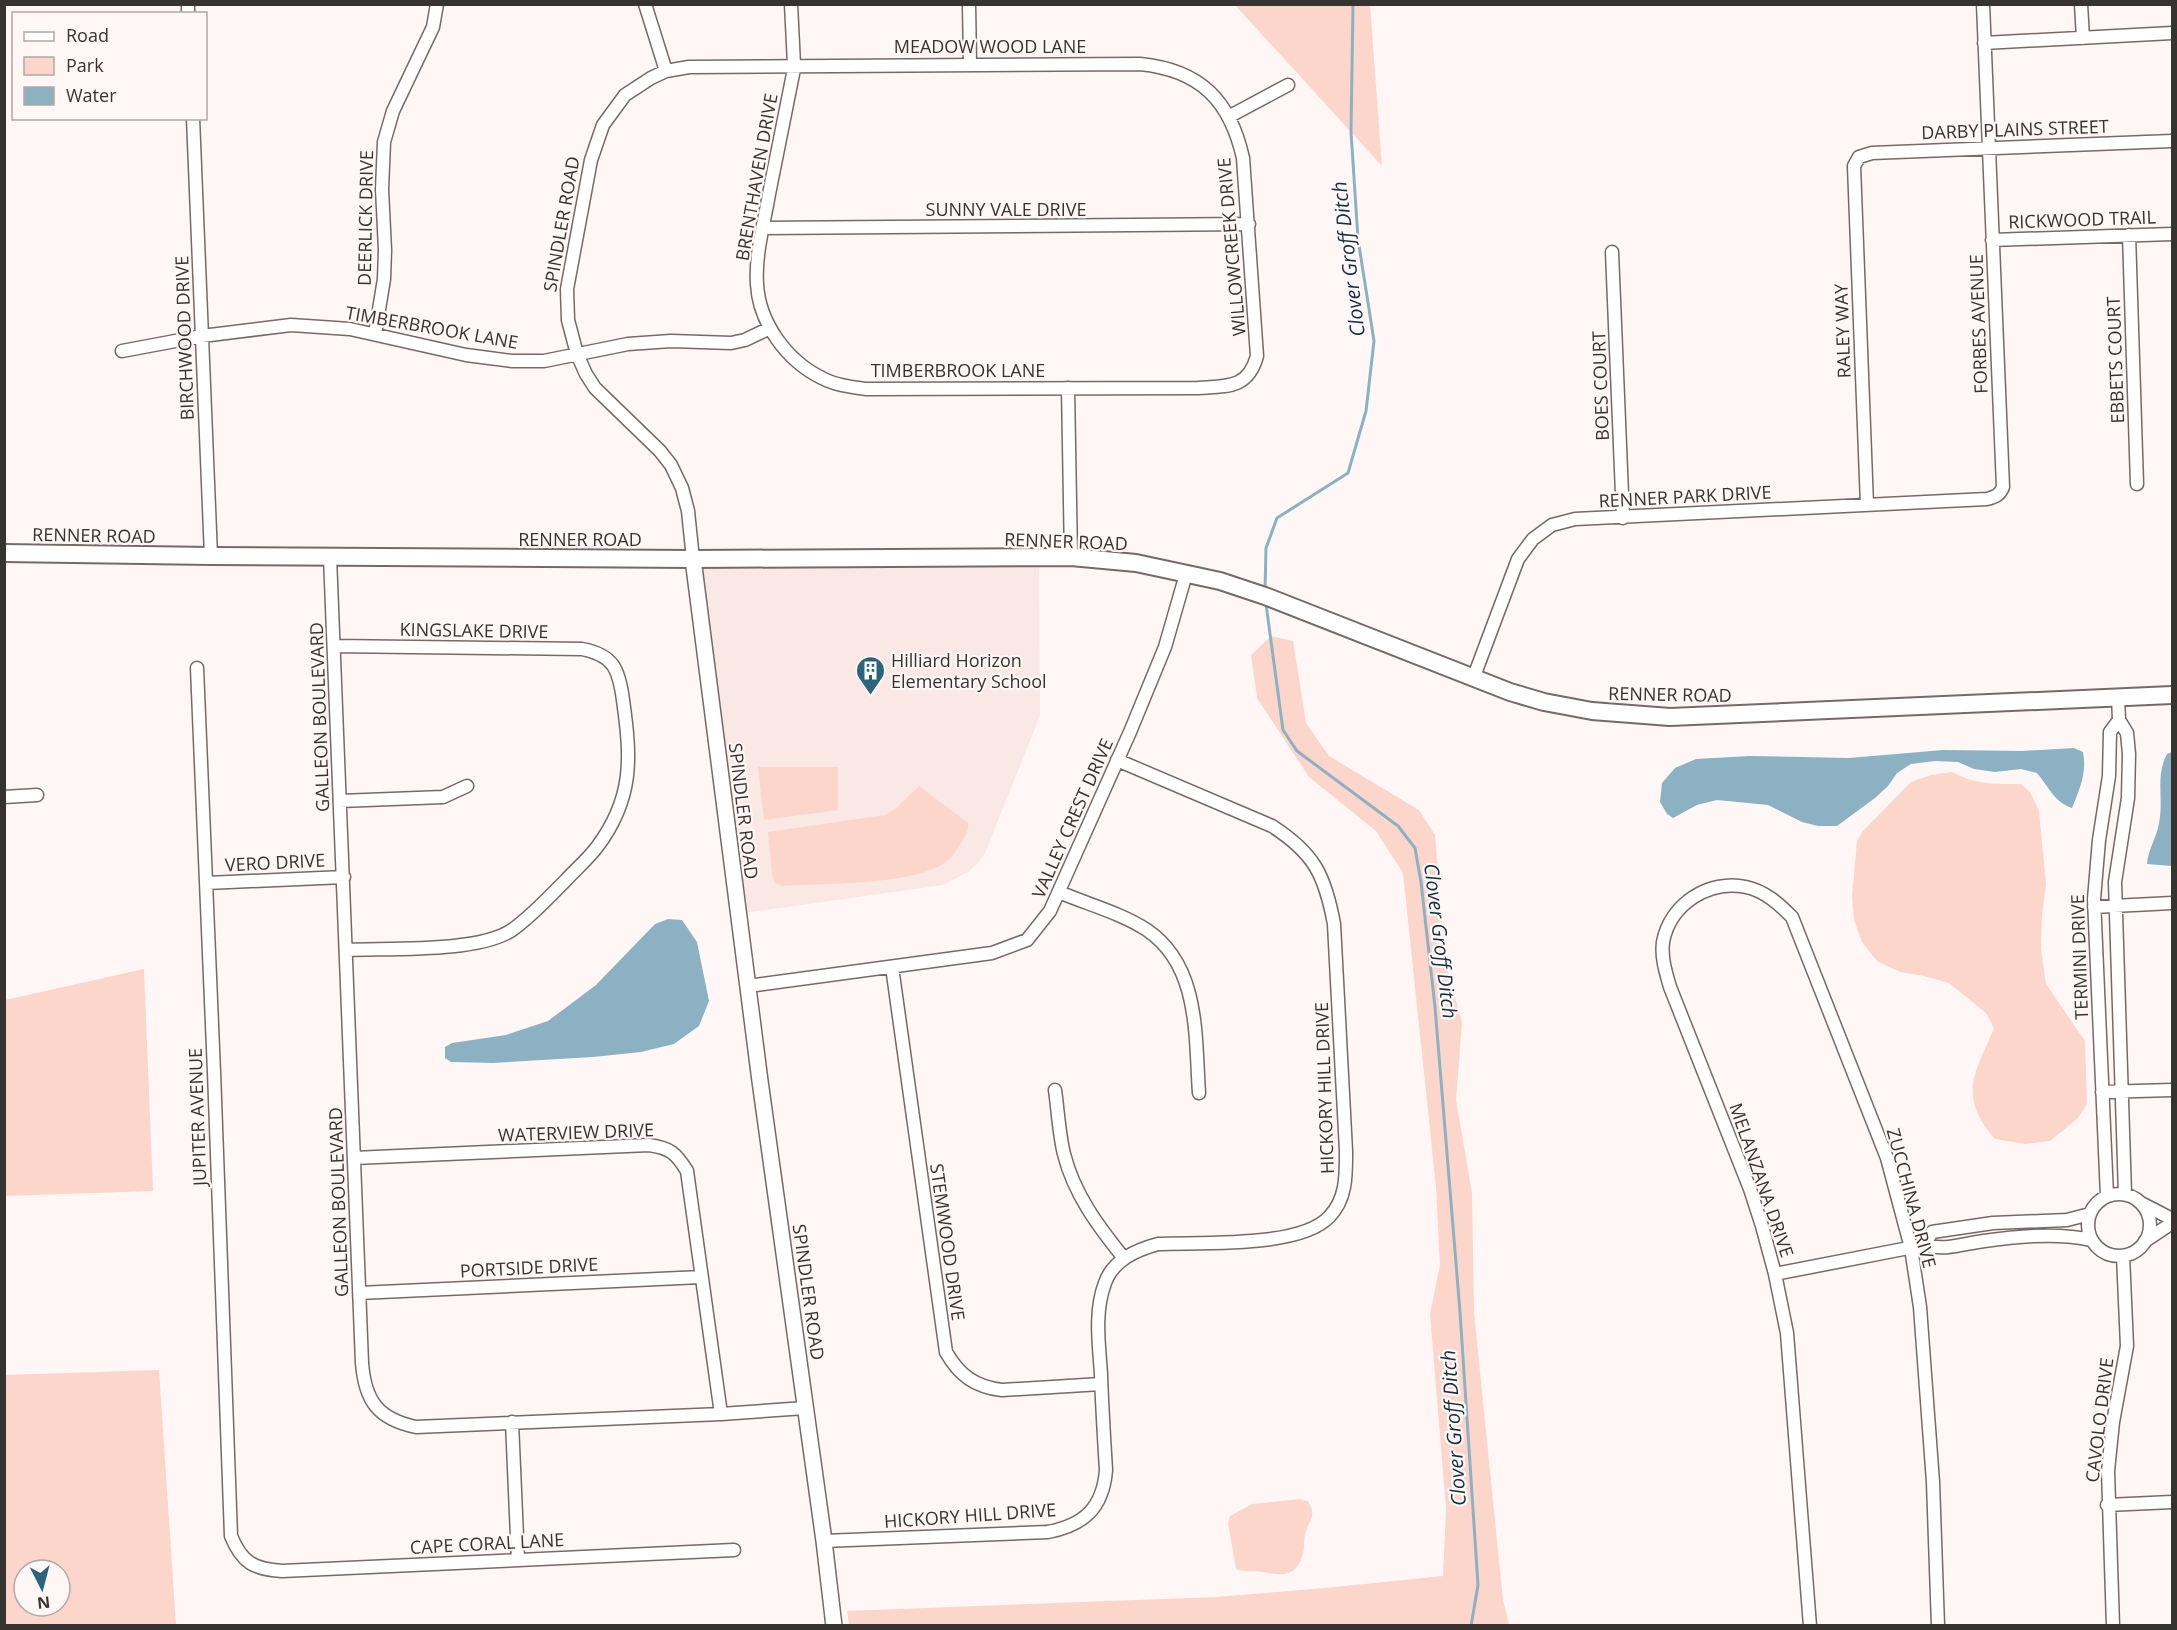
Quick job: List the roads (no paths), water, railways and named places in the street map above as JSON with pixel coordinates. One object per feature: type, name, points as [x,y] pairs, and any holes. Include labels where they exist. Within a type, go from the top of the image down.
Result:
[{"type":"main road","name":"RENNER ROAD","points":[[4,552],[211,556],[693,559],[1071,557],[1136,563],[1220,581],[1287,603],[1473,680],[1569,707],[1623,715],[1670,717],[2172,695]]},
{"type":"street","name":"DEERLICK DRIVE","points":[[375,334],[384,279],[382,189],[384,142],[393,111],[433,27],[437,4]]},
{"type":"street","points":[[645,4],[666,71]]},
{"type":"street","name":"BRENTHAVEN DRIVE","points":[[770,328],[761,308],[757,284],[759,244],[794,65],[791,4]]},
{"type":"street","points":[[969,4],[970,64]]},
{"type":"street","name":"FORBES AVENUE","points":[[1983,4],[2003,487],[1998,496]]},
{"type":"street","points":[[2082,4],[2083,38]]},
{"type":"street","points":[[1984,43],[2172,33]]},
{"type":"street","name":"MEADOW WOOD LANE","points":[[666,71],[689,67],[794,65],[1140,64],[1162,66],[1202,85],[1223,105],[1230,116]]},
{"type":"street","name":"SPINDLER ROAD","points":[[666,71],[637,86],[613,110],[603,125],[591,160],[567,289],[568,320],[585,374],[595,388],[660,450],[671,465],[682,488],[688,511],[748,986],[834,1626]]},
{"type":"street","points":[[1230,116],[1288,85]]},
{"type":"street","name":"WILLOWCREEK DRIVE","points":[[1230,116],[1243,158],[1249,224],[1257,356],[1248,376]]},
{"type":"street","name":"BIRCHWOOD DRIVE","points":[[193,120],[211,556]]},
{"type":"street","name":"DARBY PLAINS STREET","points":[[1859,157],[1872,153],[2172,141]]},
{"type":"street","name":"RALEY WAY","points":[[1859,157],[1854,166],[1867,505]]},
{"type":"street","name":"SUNNY VALE DRIVE","points":[[763,228],[1249,224]]},
{"type":"street","name":"RICKWOOD TRAIL","points":[[1992,240],[2172,234]]},
{"type":"street","name":"EBBETS COURT","points":[[2129,235],[2137,484]]},
{"type":"street","name":"BOES COURT","points":[[1612,252],[1623,518]]},
{"type":"street","name":"TIMBERBROOK LANE","points":[[122,351],[202,336],[291,325],[350,328],[466,355],[512,361],[544,361],[646,343],[731,343],[745,340],[770,328],[786,349],[822,378],[866,389],[1198,388],[1230,385],[1248,376]]},
{"type":"street","points":[[1068,388],[1071,557]]},
{"type":"street","name":"RENNER PARK DRIVE","points":[[1473,680],[1518,559],[1533,539],[1552,525],[1563,521],[1987,499],[1998,496]]},
{"type":"street","name":"GALLEON BOULEVARD","points":[[330,557],[359,1293],[363,1378],[367,1393],[386,1417],[399,1424],[416,1427],[721,1414],[805,1408]]},
{"type":"street","name":"VALLEY CREST DRIVE","points":[[748,986],[992,953],[1027,940],[1050,911],[1118,760],[1165,647],[1186,574]]},
{"type":"street","name":"KINGSLAKE DRIVE","points":[[334,646],[597,652],[610,660],[617,670],[621,682],[629,743],[628,772],[623,799],[612,825],[597,848],[543,903],[512,930],[473,945],[346,950]]},
{"type":"street","name":"JUPITER AVENUE","points":[[197,668],[231,1536],[236,1549],[245,1560]]},
{"type":"street","name":"TERMINI DRIVE","points":[[2118,697],[2119,720],[2127,733],[2129,754],[2128,798],[2115,882],[2126,1194]]},
{"type":"street","name":"TERMINI DRIVE","points":[[2107,1196],[2094,907],[2099,840],[2109,776],[2110,732],[2119,720]]},
{"type":"street","name":"HICKORY HILL DRIVE","points":[[824,1541],[1048,1532],[1077,1523],[1089,1514],[1105,1486],[1098,1314],[1105,1282],[1124,1257],[1142,1248],[1158,1244],[1258,1240],[1294,1236],[1313,1229],[1329,1217],[1341,1200],[1346,1180],[1346,1151],[1334,924],[1330,901],[1312,859],[1295,841],[1272,826],[1118,760]]},
{"type":"street","points":[[340,801],[443,797],[467,786]]},
{"type":"street","points":[[4,797],[37,795]]},
{"type":"street","name":"VERO DRIVE","points":[[207,883],[344,877]]},
{"type":"street","name":"ZUCCHINA DRIVE","points":[[1684,903],[1712,888],[1730,885],[1748,887],[1766,895],[1792,917],[1887,1158],[1917,1246],[1933,1482],[1938,1626]]},
{"type":"street","points":[[1059,892],[1145,929],[1162,942],[1173,956],[1190,991],[1194,1013],[1199,1093]]},
{"type":"street","name":"MELANZANA DRIVE","points":[[1684,903],[1669,924],[1663,943],[1664,965],[1670,987],[1750,1189],[1775,1274],[1787,1333],[1810,1626]]},
{"type":"street","points":[[2094,907],[2172,903]]},
{"type":"street","name":"STEMWOOD DRIVE","points":[[892,967],[946,1352],[963,1375],[989,1388],[1002,1390],[1101,1384]]},
{"type":"street","points":[[1055,1090],[1064,1154],[1080,1197],[1096,1224],[1124,1257]]},
{"type":"street","points":[[2102,1092],[2172,1090]]},
{"type":"street","name":"WATERVIEW DRIVE","points":[[354,1158],[649,1146],[665,1148],[679,1157],[687,1172],[721,1414]]},
{"type":"street","points":[[2126,1194],[2172,1221],[2139,1248],[2123,1256],[2105,1253],[2091,1240],[2088,1232],[2090,1214],[2094,1206],[2107,1196],[2126,1194]]},
{"type":"street","points":[[2141,1203],[2150,1222],[2145,1241]]},
{"type":"street","points":[[1917,1246],[1932,1232],[1966,1226],[2067,1220],[2090,1214]]},
{"type":"street","points":[[1775,1274],[1917,1246],[1936,1249],[1985,1241],[2036,1237],[2068,1236],[2091,1240]]},
{"type":"street","name":"CAVOLO DRIVE","points":[[2113,1626],[2108,1471],[2113,1422],[2127,1346],[2123,1256]]},
{"type":"street","name":"PORTSIDE DRIVE","points":[[359,1293],[701,1276]]},
{"type":"street","points":[[512,1422],[518,1560]]},
{"type":"street","points":[[2108,1505],[2172,1502]]},
{"type":"street","name":"CAPE CORAL LANE","points":[[245,1560],[262,1570],[282,1571],[734,1550]]},
{"type":"water","points":[[2074,748],[2083,752],[2084,767],[2072,808],[2056,798],[2037,773],[2021,769],[1995,772],[1974,769],[1958,762],[1935,761],[1911,764],[1897,773],[1888,786],[1875,798],[1837,826],[1818,826],[1802,822],[1768,805],[1717,800],[1697,805],[1673,818],[1667,814],[1660,802],[1662,783],[1675,768],[1696,759],[1749,756],[1849,758],[1943,750],[2022,751]]},
{"type":"water","points":[[2172,752],[2172,866],[2147,864],[2159,823],[2163,762],[2167,754]]},
{"type":"water","points":[[668,919],[682,920],[697,942],[709,1001],[699,1026],[674,1044],[641,1052],[593,1057],[493,1063],[451,1062],[445,1058],[445,1047],[452,1043],[506,1035],[548,1021],[596,985],[655,924]]},
{"type":"waterway","name":"Clover Groff Ditch","points":[[1265,591],[1266,548],[1277,518],[1348,473],[1366,411],[1374,341],[1358,239],[1351,132],[1353,4]]},
{"type":"waterway","name":"Clover Groff Ditch","points":[[1266,604],[1283,730],[1297,751],[1398,826],[1415,848],[1435,1007],[1460,1312],[1478,1585],[1471,1626]]},
{"type":"place","name":"Hilliard Horizon Elementary School","points":[[870,696]]}]
